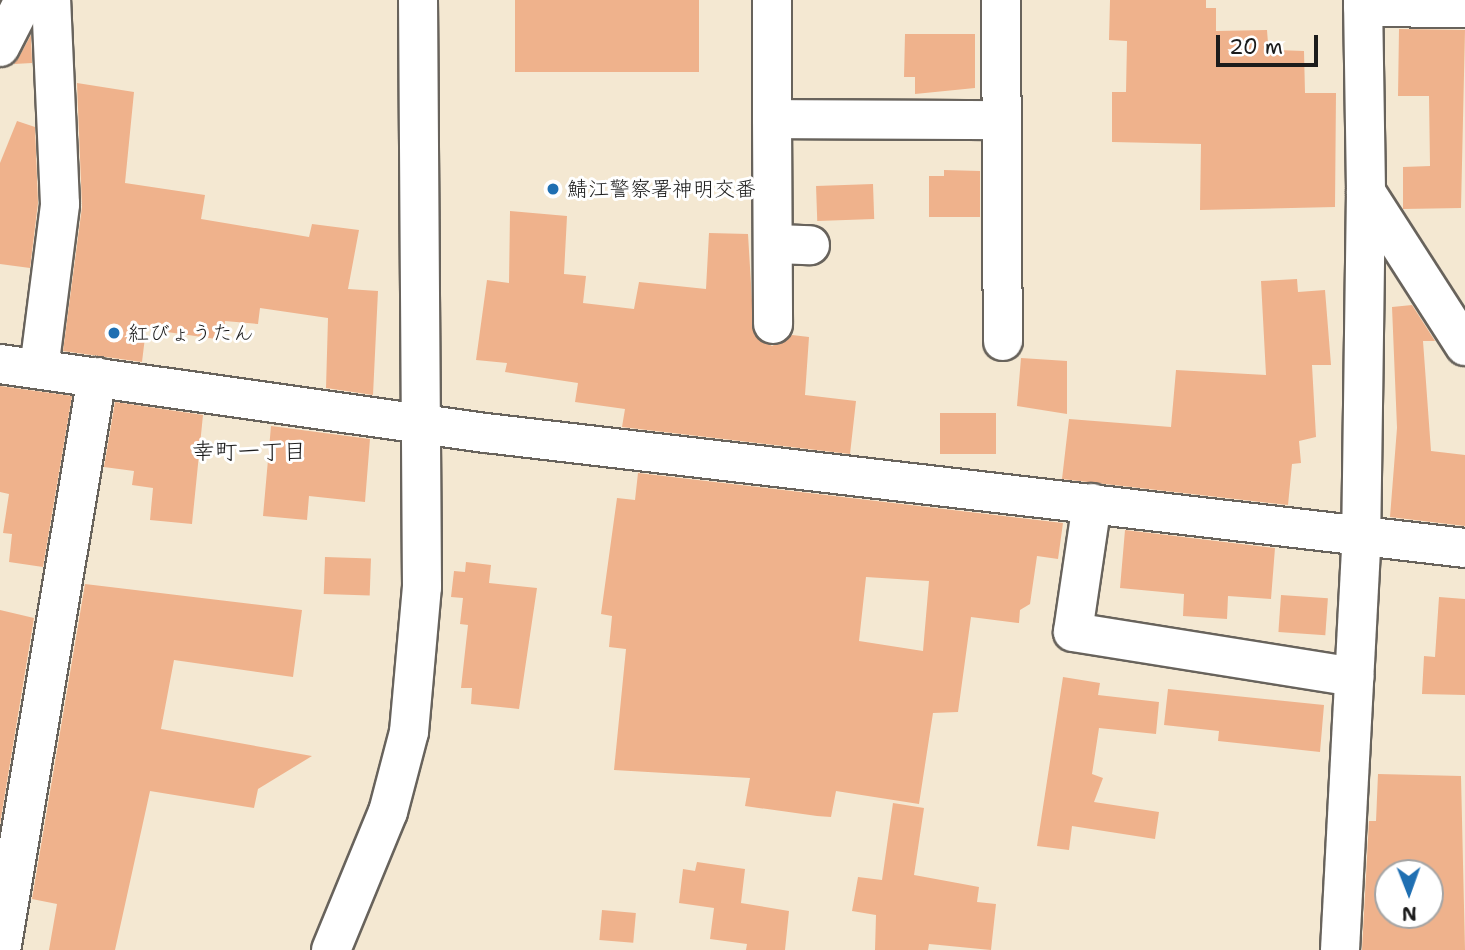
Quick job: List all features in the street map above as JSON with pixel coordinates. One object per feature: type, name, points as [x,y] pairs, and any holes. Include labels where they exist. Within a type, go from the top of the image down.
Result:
[{"type":"street","points":[[0,47],[24,0]]},
{"type":"street","points":[[40,369],[60,204],[51,0]]},
{"type":"street","points":[[331,950],[388,812],[409,732],[422,587],[418,0]]},
{"type":"street","points":[[772,0],[772,119],[793,245],[773,324]]},
{"type":"street","points":[[1000,0],[1003,341]]},
{"type":"street","points":[[1340,950],[1360,531],[1366,192],[1363,4],[1465,8]]},
{"type":"street","points":[[772,119],[1000,120]]},
{"type":"street","points":[[1366,192],[1462,336]]},
{"type":"street","points":[[0,364],[421,424],[1092,503],[1360,531],[1465,548]]},
{"type":"street","points":[[2,933],[97,377]]},
{"type":"street","points":[[1092,503],[1073,632],[1354,677]]},
{"type":"building","points":[[515,0],[699,0],[699,72],[515,72]]},
{"type":"building","points":[[1110,0],[1206,0],[1206,8],[1216,8],[1216,31],[1267,30],[1268,43],[1277,43],[1277,50],[1304,51],[1305,93],[1336,93],[1335,207],[1200,210],[1201,144],[1112,142],[1112,92],[1126,92],[1127,41],[1109,40]]},
{"type":"building","points":[[1399,29],[1465,30],[1461,208],[1403,209],[1403,167],[1430,166],[1429,96],[1398,96]]},
{"type":"building","points":[[905,34],[975,34],[975,88],[915,94],[915,77],[904,77]]},
{"type":"building","points":[[31,35],[32,63],[14,64],[19,57]]},
{"type":"building","points":[[77,83],[134,92],[125,183],[205,195],[201,219],[309,237],[312,224],[359,230],[348,289],[378,291],[373,395],[326,388],[328,318],[260,308],[258,324],[225,321],[223,340],[146,329],[142,362],[63,351],[82,207]]},
{"type":"building","points":[[17,121],[35,127],[38,203],[30,268],[0,264],[0,163]]},
{"type":"building","points":[[944,170],[980,171],[980,217],[929,217],[929,176],[944,176]]},
{"type":"building","points":[[873,184],[874,219],[817,221],[816,186]]},
{"type":"building","points":[[510,211],[567,216],[564,274],[586,276],[583,303],[634,309],[639,282],[706,289],[709,233],[748,234],[754,334],[772,346],[792,335],[809,337],[805,395],[856,401],[850,454],[622,427],[625,409],[575,402],[578,383],[505,372],[507,363],[476,360],[487,280],[509,283]]},
{"type":"building","points":[[1297,279],[1298,292],[1325,290],[1331,365],[1312,365],[1316,437],[1299,441],[1301,463],[1292,464],[1288,505],[1062,479],[1069,419],[1171,427],[1176,370],[1266,375],[1261,281]]},
{"type":"building","points":[[1412,305],[1435,341],[1423,341],[1431,451],[1465,455],[1465,526],[1390,517],[1397,428],[1392,307]]},
{"type":"building","points":[[1021,358],[1067,361],[1067,414],[1017,406]]},
{"type":"building","points":[[0,386],[72,396],[43,567],[9,562],[12,534],[3,533],[9,494],[0,492]]},
{"type":"building","points":[[115,402],[203,415],[192,524],[150,520],[153,488],[132,485],[134,471],[104,467]]},
{"type":"building","points":[[940,413],[996,413],[996,454],[940,454]]},
{"type":"building","points":[[271,426],[370,439],[365,502],[309,496],[307,520],[263,516]]},
{"type":"building","points":[[638,473],[1063,523],[1058,559],[1037,556],[1030,604],[1020,610],[1019,623],[971,617],[958,712],[933,713],[919,804],[836,791],[831,817],[745,806],[750,778],[614,770],[626,649],[609,647],[612,616],[601,614],[617,498],[635,500]],"holes":[[[866,577],[929,581],[923,651],[859,641]]]},
{"type":"building","points":[[1125,530],[1275,548],[1271,599],[1228,596],[1227,619],[1183,616],[1184,594],[1120,588]]},
{"type":"building","points":[[325,557],[371,559],[370,596],[324,594]]},
{"type":"building","points":[[466,562],[491,565],[489,583],[537,588],[519,709],[471,704],[472,688],[461,688],[468,625],[460,624],[463,598],[451,597],[454,571],[465,572]]},
{"type":"building","points":[[85,584],[302,610],[293,677],[174,660],[161,729],[312,756],[258,789],[254,808],[150,791],[115,950],[49,950],[57,904],[32,899]]},
{"type":"building","points":[[1281,595],[1328,598],[1325,635],[1278,632]]},
{"type":"building","points":[[1439,597],[1465,599],[1465,695],[1422,694],[1424,656],[1435,657]]},
{"type":"building","points":[[0,610],[34,618],[0,824]]},
{"type":"building","points":[[1063,677],[1100,683],[1098,695],[1159,702],[1156,734],[1099,728],[1092,774],[1103,778],[1094,802],[1159,812],[1155,839],[1072,826],[1069,850],[1037,846]]},
{"type":"building","points":[[1168,689],[1324,705],[1320,752],[1218,741],[1219,731],[1164,725]]},
{"type":"building","points":[[1378,774],[1461,776],[1465,950],[1362,950],[1369,821],[1376,821]]},
{"type":"building","points":[[893,803],[924,808],[914,875],[979,887],[977,902],[996,904],[991,950],[929,944],[928,950],[875,950],[876,915],[852,911],[858,877],[882,880]]},
{"type":"building","points":[[697,862],[745,869],[741,903],[789,911],[785,950],[746,950],[747,944],[710,939],[714,908],[679,903],[683,869],[695,871]]},
{"type":"building","points":[[602,910],[636,913],[633,943],[599,940]]},
{"type":"place","name":"鯖江警察署神明交番","points":[[553,189]]},
{"type":"place","name":"紅びょうたん","points":[[114,333]]},
{"type":"district","name":"幸町一丁目","points":[[249,451]]}]
